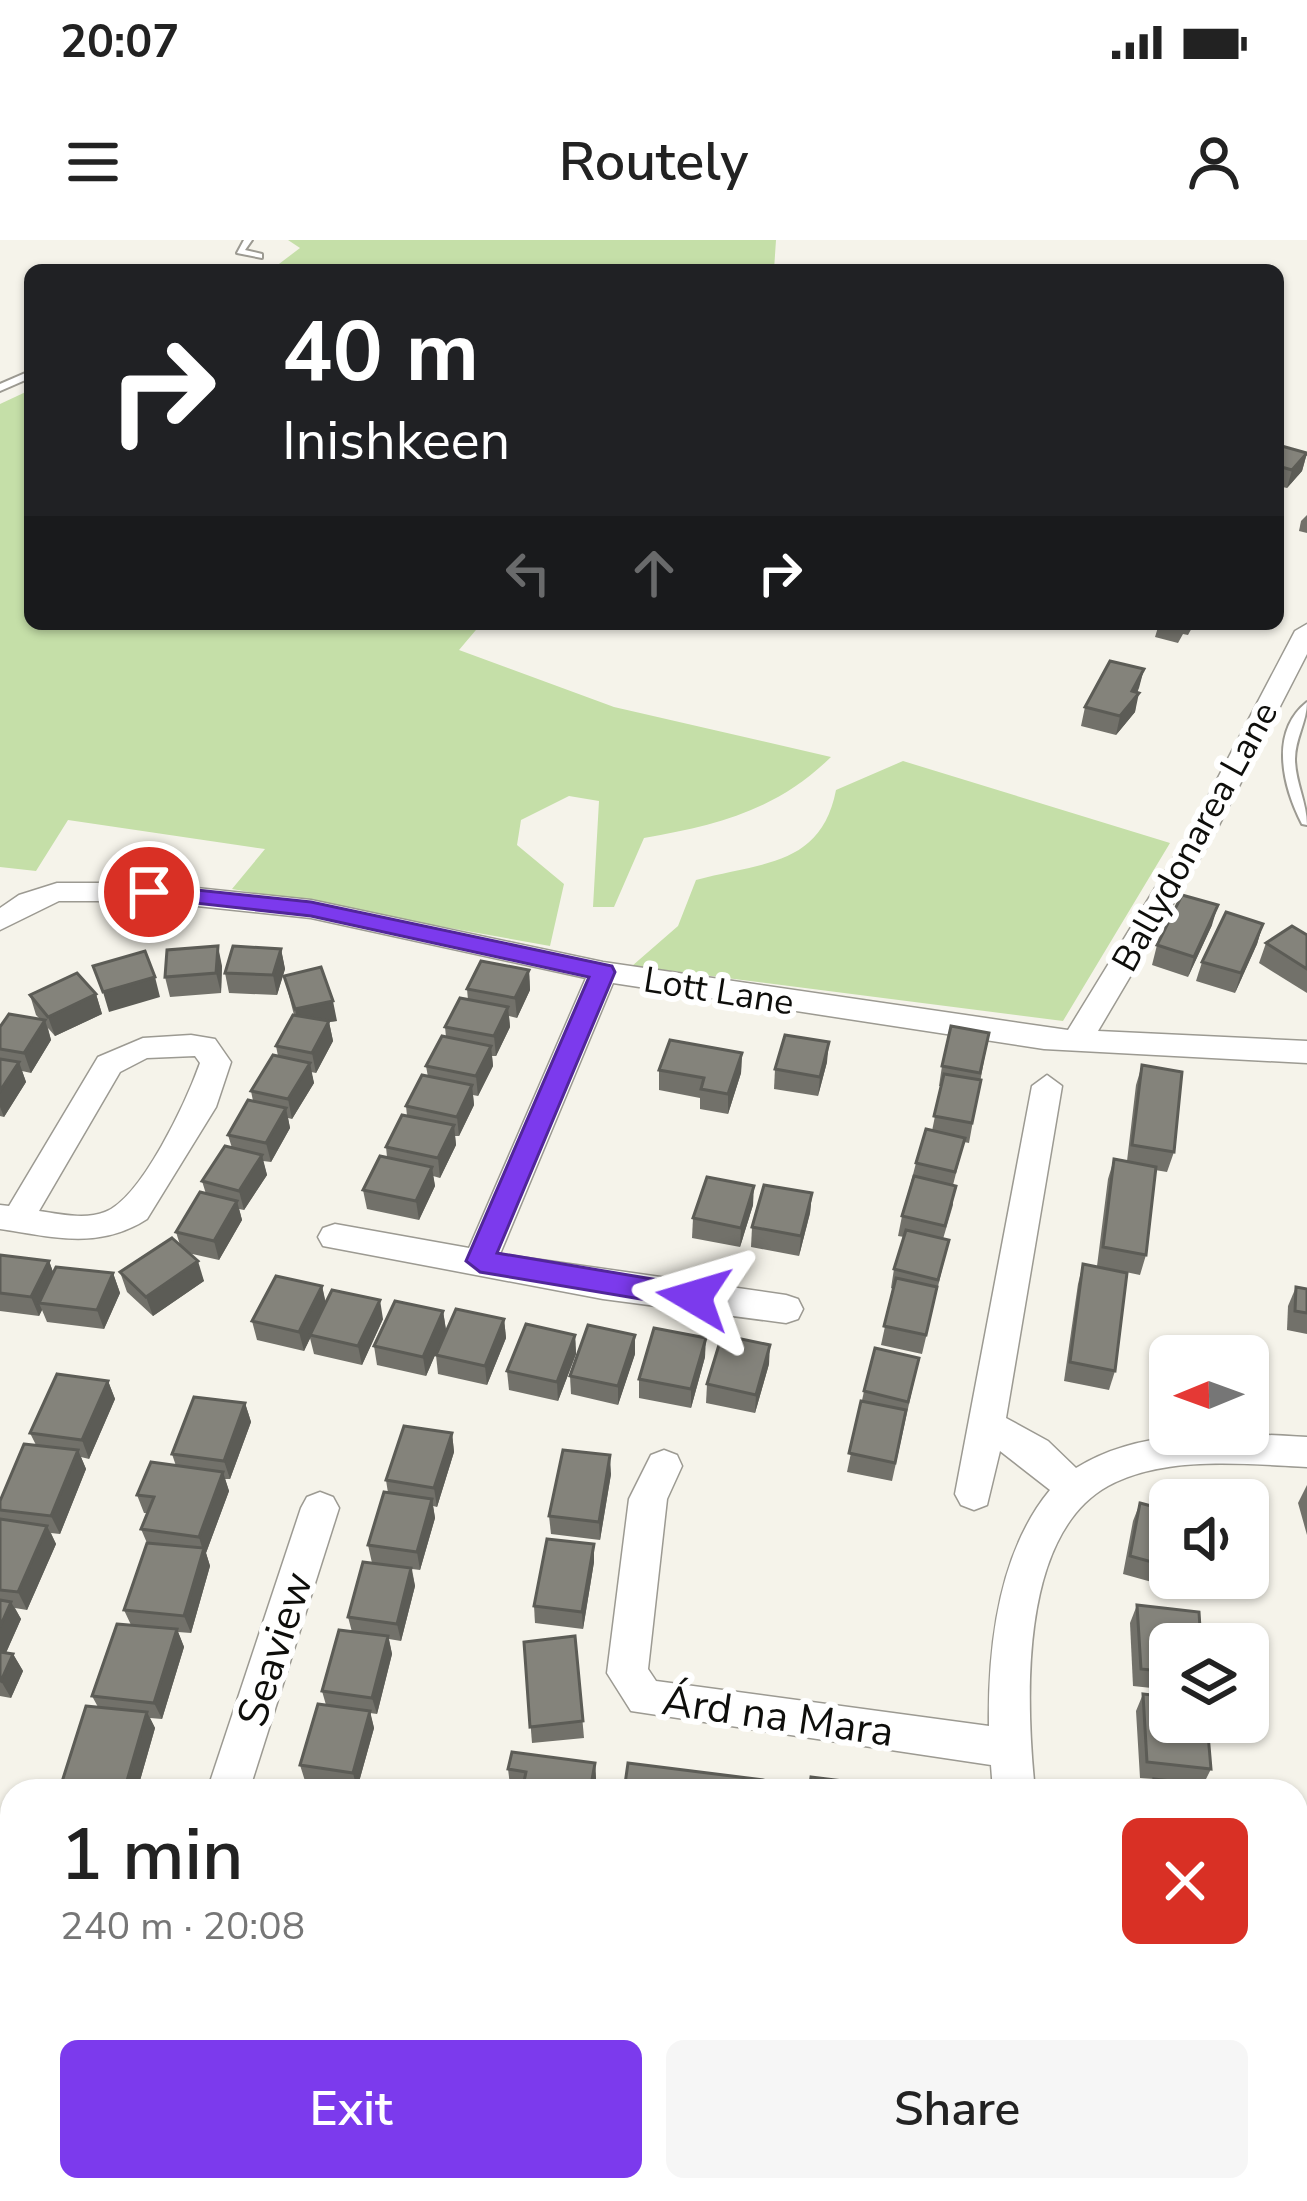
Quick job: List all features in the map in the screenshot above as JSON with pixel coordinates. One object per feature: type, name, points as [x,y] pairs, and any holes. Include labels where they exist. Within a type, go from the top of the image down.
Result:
[{"type":"street","name":"Ballydonarea Lane","points":[[1078,1039],[1193,848],[1307,631]]},
{"type":"street","points":[[0,890],[29,902]]},
{"type":"street","name":"Lott Lane","points":[[0,921],[29,902],[57,892],[149,892],[311,909],[603,972],[1044,1039],[1307,1052]]},
{"type":"street","points":[[480,1261],[603,972]]},
{"type":"street","points":[[204,1046],[216,1062],[210,1086],[135,1210],[118,1225],[90,1229],[9,1218],[109,1065],[129,1050],[204,1046]]},
{"type":"street","points":[[974,1495],[990,1426],[1047,1086]]},
{"type":"street","points":[[335,1237],[603,1286],[786,1309]]},
{"type":"street","points":[[990,1426],[1035,1452],[1074,1490]]},
{"type":"street","points":[[1012,1779],[1008,1748],[1021,1593],[1043,1532],[1074,1490],[1117,1467],[1168,1456],[1226,1447],[1307,1452]]},
{"type":"street","name":"Árd na Mara","points":[[664,1466],[648,1499],[627,1673],[645,1698],[1008,1748]]},
{"type":"street","name":"Seaview","points":[[233,1779],[320,1508]]},
{"type":"lane","points":[[247,264],[261,254],[240,251],[248,240]]},
{"type":"lane","points":[[1307,706],[1288,736],[1288,769],[1307,821]]},
{"type":"green space","points":[[288,240],[776,240],[774,264],[279,264],[300,248]]},
{"type":"green space","points":[[24,393],[24,630],[476,630],[459,650],[614,707],[831,757],[789,790],[745,812],[644,838],[614,907],[593,907],[599,801],[569,796],[521,820],[517,845],[564,884],[550,946],[232,889],[265,849],[68,820],[36,871],[0,867],[0,404]]},
{"type":"green space","points":[[903,761],[1170,843],[1063,1021],[632,966],[678,926],[696,880],[765,864],[802,848],[817,834],[836,790]]},
{"type":"building","points":[[1284,447],[1307,453],[1292,470],[1284,468]]},
{"type":"building","points":[[1110,661],[1144,669],[1132,691],[1139,693],[1120,716],[1085,707]]},
{"type":"building","points":[[1182,895],[1218,905],[1194,957],[1157,945]]},
{"type":"building","points":[[1226,912],[1263,924],[1241,973],[1202,962]]},
{"type":"building","points":[[1292,926],[1307,935],[1307,969],[1266,943]]},
{"type":"building","points":[[218,946],[216,973],[165,977],[167,950]]},
{"type":"building","points":[[233,946],[281,949],[273,975],[225,973]]},
{"type":"building","points":[[145,951],[155,977],[103,992],[93,966]]},
{"type":"building","points":[[481,961],[529,970],[515,998],[467,989]]},
{"type":"building","points":[[321,967],[333,1001],[295,1009],[284,976]]},
{"type":"building","points":[[77,973],[96,994],[48,1017],[30,995]]},
{"type":"building","points":[[460,998],[508,1007],[494,1036],[445,1027]]},
{"type":"building","points":[[9,1014],[45,1020],[24,1053],[0,1049],[0,1027]]},
{"type":"building","points":[[293,1015],[329,1021],[312,1053],[276,1046]]},
{"type":"building","points":[[951,1026],[989,1033],[980,1073],[942,1066]]},
{"type":"building","points":[[785,1035],[829,1042],[820,1077],[775,1069]]},
{"type":"building","points":[[442,1036],[491,1046],[476,1076],[426,1066]]},
{"type":"building","points":[[670,1040],[742,1053],[728,1094],[701,1089],[704,1078],[659,1070]]},
{"type":"building","points":[[273,1055],[310,1063],[288,1099],[251,1091]]},
{"type":"building","points":[[0,1059],[19,1062],[0,1091]]},
{"type":"building","points":[[1142,1065],[1182,1072],[1174,1152],[1132,1145]]},
{"type":"building","points":[[944,1074],[981,1080],[972,1123],[934,1116]]},
{"type":"building","points":[[422,1075],[472,1085],[457,1117],[406,1106]]},
{"type":"building","points":[[248,1100],[286,1108],[266,1143],[228,1135]]},
{"type":"building","points":[[402,1115],[454,1125],[438,1158],[386,1147]]},
{"type":"building","points":[[926,1129],[965,1138],[955,1172],[916,1163]]},
{"type":"building","points":[[225,1146],[262,1155],[239,1191],[202,1181]]},
{"type":"building","points":[[380,1156],[432,1167],[416,1201],[363,1190]]},
{"type":"building","points":[[1114,1159],[1156,1167],[1146,1255],[1103,1247]]},
{"type":"building","points":[[914,1176],[956,1186],[945,1226],[902,1216]]},
{"type":"building","points":[[707,1177],[754,1186],[741,1228],[693,1218]]},
{"type":"building","points":[[764,1185],[812,1193],[801,1236],[752,1227]]},
{"type":"building","points":[[200,1192],[237,1201],[214,1241],[176,1232]]},
{"type":"building","points":[[906,1230],[949,1240],[938,1280],[894,1269]]},
{"type":"building","points":[[172,1238],[198,1261],[146,1297],[120,1272]]},
{"type":"building","points":[[0,1255],[49,1261],[31,1297],[0,1293]]},
{"type":"building","points":[[1083,1264],[1127,1273],[1115,1371],[1070,1362]]},
{"type":"building","points":[[56,1267],[113,1273],[97,1310],[39,1303]]},
{"type":"building","points":[[276,1276],[322,1286],[299,1332],[252,1321]]},
{"type":"building","points":[[896,1278],[937,1287],[926,1335],[884,1326]]},
{"type":"building","points":[[1296,1287],[1307,1289],[1307,1313],[1295,1311]]},
{"type":"building","points":[[332,1290],[380,1300],[358,1346],[310,1335]]},
{"type":"building","points":[[395,1301],[443,1311],[423,1357],[374,1346]]},
{"type":"building","points":[[456,1309],[504,1319],[485,1366],[436,1355]]},
{"type":"building","points":[[526,1324],[575,1335],[557,1382],[507,1371]]},
{"type":"building","points":[[588,1325],[635,1335],[618,1386],[570,1376]]},
{"type":"building","points":[[654,1328],[706,1338],[691,1389],[639,1379]]},
{"type":"building","points":[[722,1335],[770,1345],[756,1395],[707,1384]]},
{"type":"building","points":[[875,1348],[919,1358],[908,1402],[864,1391]]},
{"type":"building","points":[[57,1374],[108,1381],[82,1440],[30,1433]]},
{"type":"building","points":[[194,1397],[245,1403],[224,1461],[172,1454]]},
{"type":"building","points":[[861,1401],[906,1410],[895,1463],[849,1453]]},
{"type":"building","points":[[404,1426],[452,1433],[434,1488],[386,1480]]},
{"type":"building","points":[[24,1444],[78,1450],[51,1516],[0,1510]]},
{"type":"building","points":[[563,1450],[610,1455],[599,1522],[549,1516]]},
{"type":"building","points":[[151,1462],[223,1472],[199,1537],[141,1529],[154,1497],[137,1495]]},
{"type":"building","points":[[384,1492],[432,1499],[417,1552],[368,1545]]},
{"type":"building","points":[[1140,1503],[1149,1505],[1149,1561],[1130,1556]]},
{"type":"building","points":[[0,1519],[47,1526],[18,1592],[0,1590]]},
{"type":"building","points":[[547,1539],[594,1544],[582,1612],[534,1606]]},
{"type":"building","points":[[147,1543],[204,1548],[184,1616],[124,1610]]},
{"type":"building","points":[[363,1562],[411,1568],[397,1624],[348,1617]]},
{"type":"building","points":[[0,1600],[11,1602],[0,1627]]},
{"type":"building","points":[[1137,1605],[1199,1612],[1200,1623],[1149,1623],[1149,1670],[1141,1669]]},
{"type":"building","points":[[117,1624],[177,1629],[154,1703],[92,1696]]},
{"type":"building","points":[[339,1630],[388,1636],[372,1698],[322,1691]]},
{"type":"building","points":[[575,1636],[583,1721],[530,1727],[524,1642]]},
{"type":"building","points":[[0,1652],[13,1654],[1,1681],[0,1680]]},
{"type":"building","points":[[1143,1694],[1149,1695],[1149,1743],[1209,1743],[1211,1769],[1147,1762]]},
{"type":"building","points":[[318,1704],[370,1711],[353,1773],[300,1765]]},
{"type":"building","points":[[86,1706],[147,1712],[127,1779],[63,1779]]},
{"type":"building","points":[[512,1752],[595,1763],[592,1779],[525,1779],[526,1772],[508,1769]]},
{"type":"building","points":[[628,1763],[755,1779],[626,1779]]},
{"type":"route","points":[[149,892],[311,909],[603,972],[480,1261],[603,1286],[694,1297]]}]
